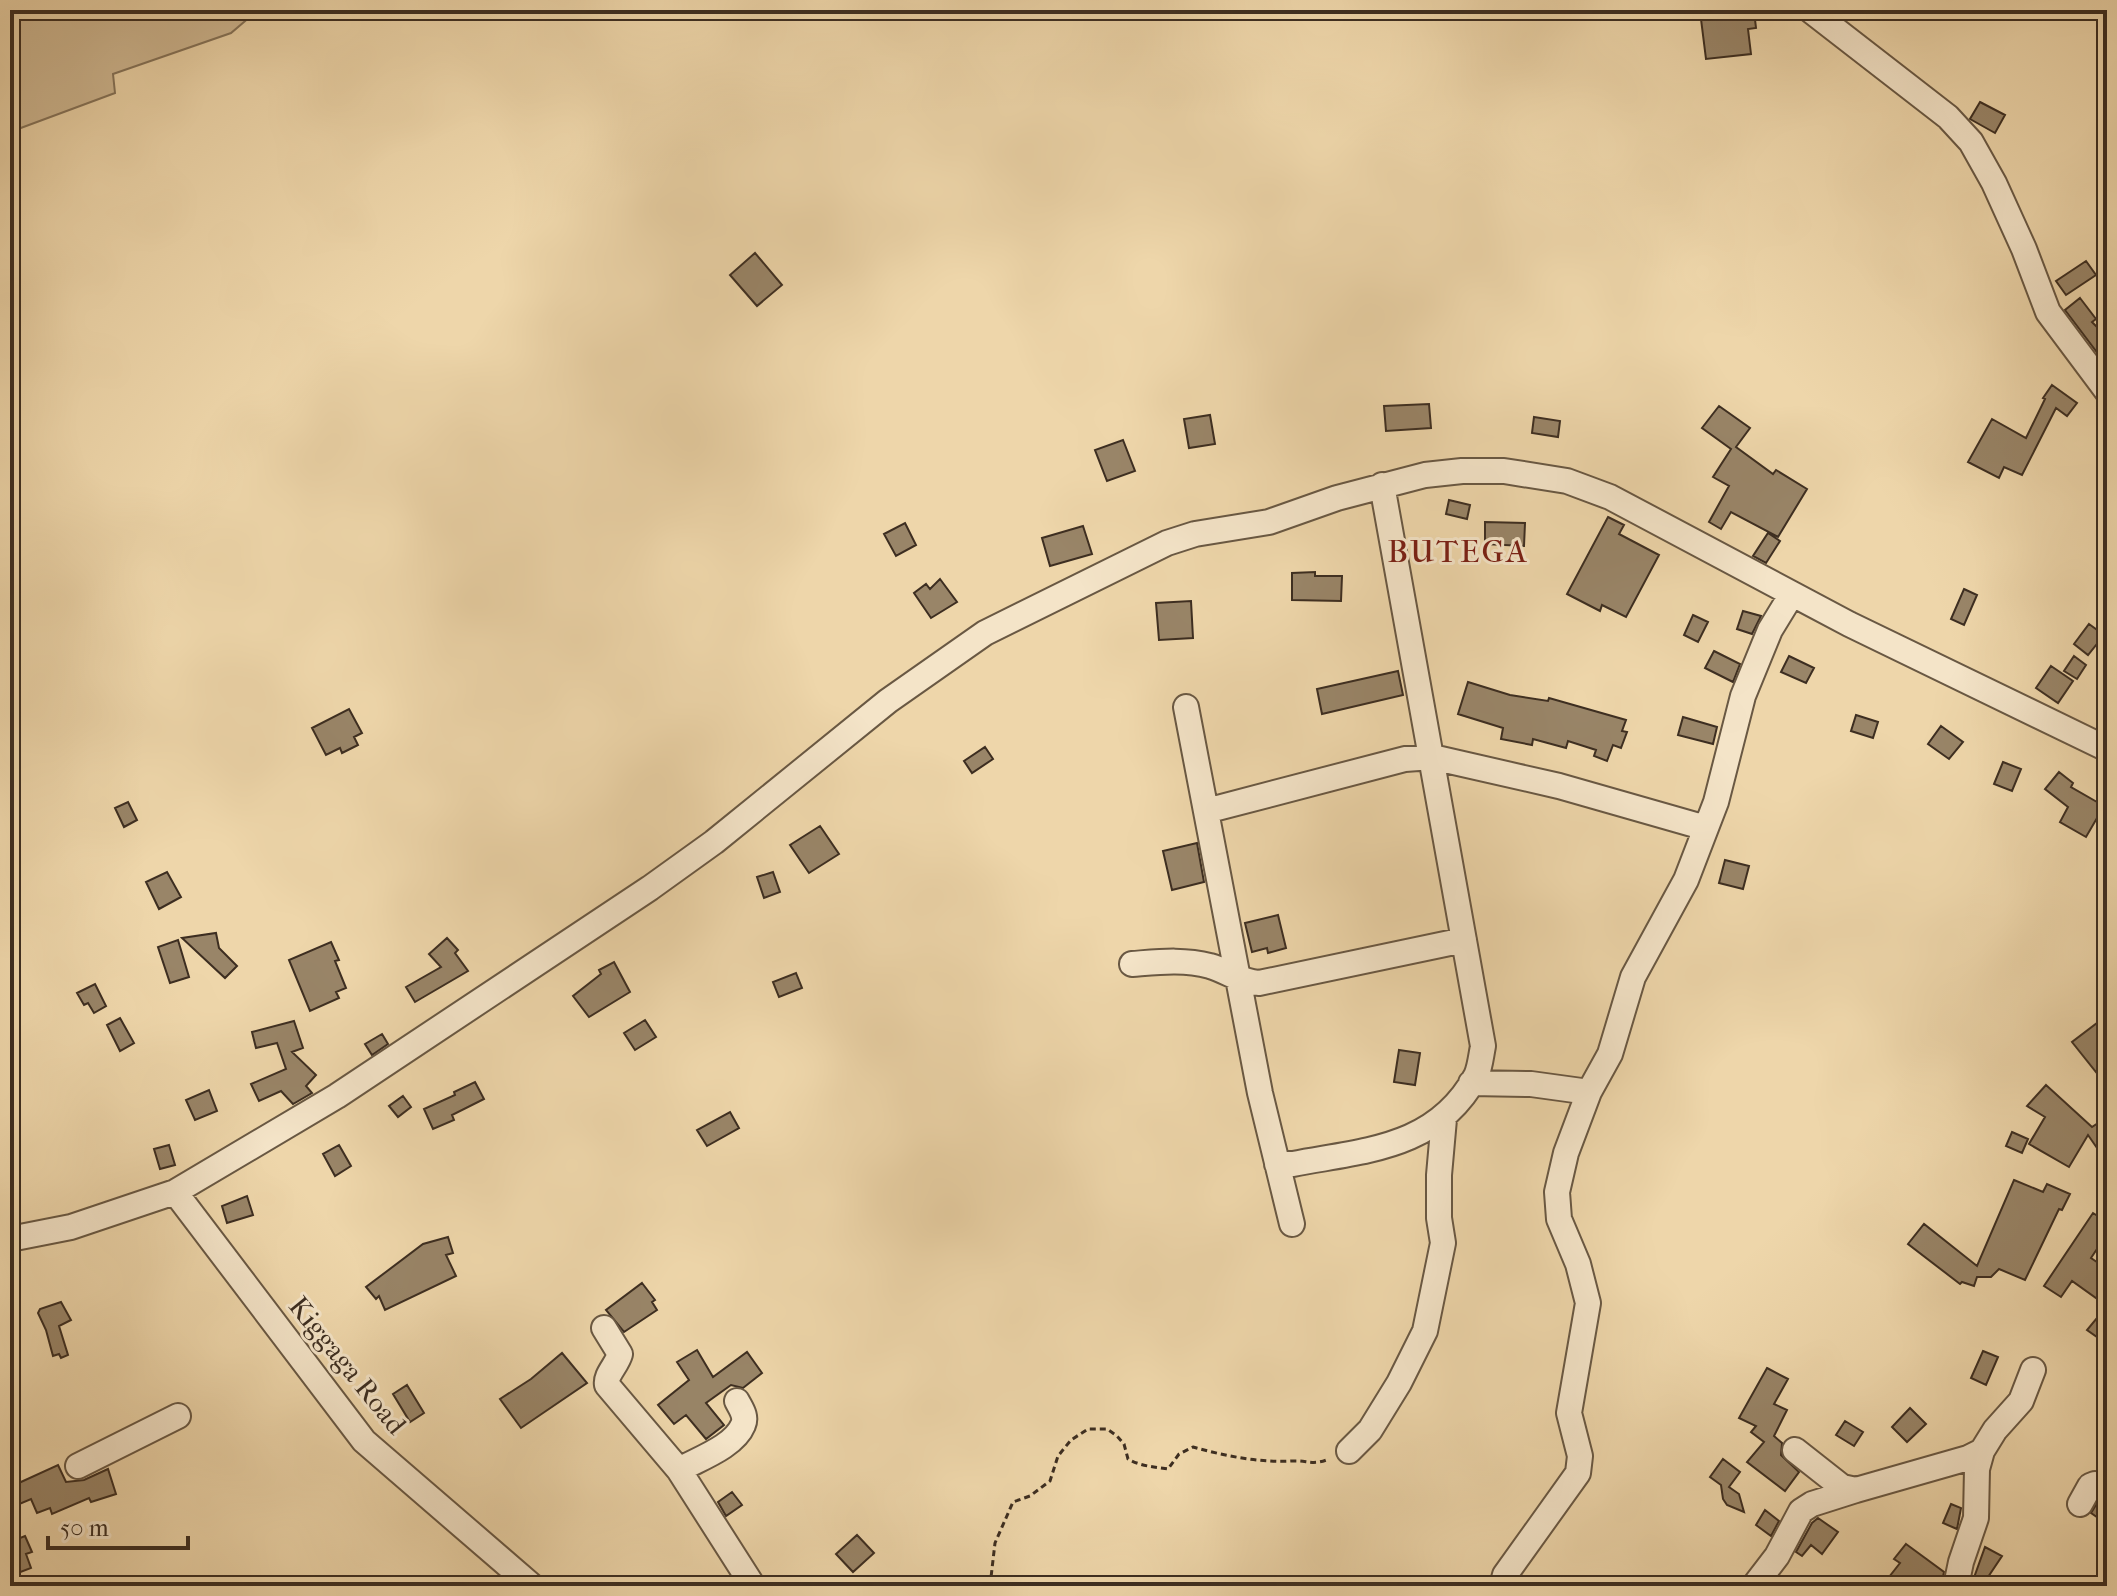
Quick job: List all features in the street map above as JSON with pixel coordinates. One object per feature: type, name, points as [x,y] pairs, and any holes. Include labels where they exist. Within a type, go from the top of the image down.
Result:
[{"type":"street","points":[[1810,10],[1948,117],[1971,142],[2006,209],[2048,312],[2107,391]]},
{"type":"street","points":[[10,1239],[71,1227],[175,1192],[337,1096],[714,842],[888,701],[985,633],[1167,543],[1195,534],[1269,522],[1382,485],[1425,475],[1462,471],[1515,472],[1567,481],[1610,497],[1792,594],[2107,749]]},
{"type":"street","points":[[1277,1164],[1293,1164],[1407,1140],[1444,1119],[1477,1075],[1483,1046],[1382,485]]},
{"type":"street","points":[[1502,1586],[1505,1575],[1578,1473],[1580,1456],[1569,1413],[1588,1303],[1578,1264],[1559,1219],[1557,1192],[1566,1153],[1589,1092],[1610,1054],[1633,977],[1686,880],[1716,802],[1743,696],[1770,630],[1792,594]]},
{"type":"street","points":[[1186,707],[1260,1093],[1292,1224]]},
{"type":"street","points":[[1206,811],[1405,759],[1432,757],[1559,786],[1706,828]]},
{"type":"street","points":[[1132,964],[1179,960],[1259,983],[1464,940]]},
{"type":"street","points":[[1471,1083],[1531,1084],[1589,1092]]},
{"type":"street","points":[[1349,1451],[1370,1430],[1399,1383],[1425,1331],[1443,1243],[1439,1218],[1439,1175],[1444,1119]]},
{"type":"street","name":"Kiggaga Road","points":[[175,1192],[364,1441],[532,1586]]},
{"type":"street","points":[[604,1328],[620,1354],[617,1366],[608,1376],[607,1385],[679,1470],[753,1586]]},
{"type":"street","points":[[1956,1586],[1967,1540],[1976,1518],[1977,1469],[1982,1451],[1995,1430],[2021,1401],[2033,1370]]},
{"type":"street","points":[[679,1470],[728,1442],[743,1426],[744,1414],[737,1401]]},
{"type":"street","points":[[78,1466],[178,1416]]},
{"type":"street","points":[[1795,1450],[1842,1487],[1856,1490]]},
{"type":"street","points":[[1754,1586],[1777,1556],[1801,1511],[1812,1504],[1968,1458],[1982,1451]]},
{"type":"street","points":[[2080,1504],[2090,1486],[2107,1487]]},
{"type":"path","points":[[990,1586],[995,1543],[1013,1502],[1030,1496],[1050,1481],[1064,1447],[1088,1429],[1107,1429],[1117,1436],[1124,1444],[1128,1459],[1139,1465],[1168,1469],[1179,1454],[1193,1447],[1231,1456],[1308,1464],[1349,1451]]},
{"type":"shaded area","points":[[10,10],[258,10],[231,33],[113,74],[115,93],[10,132]]},
{"type":"building","points":[[1719,10],[1754,11],[1756,28],[1748,29],[1751,54],[1706,59],[1701,19],[1720,16]]},
{"type":"building","points":[[1980,102],[2005,115],[1995,133],[1970,119]]},
{"type":"building","points":[[755,253],[782,285],[757,306],[730,275]]},
{"type":"building","points":[[2086,261],[2096,275],[2066,295],[2056,281]]},
{"type":"building","points":[[2080,298],[2096,319],[2092,322],[2107,337],[2096,351],[2065,310]]},
{"type":"building","points":[[2052,385],[2077,403],[2067,416],[2056,408],[2022,475],[2004,467],[1999,478],[1968,462],[1992,419],[2026,438]]},
{"type":"building","points":[[1429,404],[1431,428],[1386,431],[1384,406]]},
{"type":"building","points":[[1719,406],[1750,428],[1736,447],[1773,474],[1776,470],[1807,489],[1778,537],[1731,512],[1721,529],[1709,522],[1729,486],[1713,477],[1731,449],[1702,428]]},
{"type":"building","points":[[1210,415],[1215,444],[1189,448],[1184,419]]},
{"type":"building","points":[[1534,417],[1560,421],[1558,437],[1532,433]]},
{"type":"building","points":[[1123,440],[1135,471],[1107,481],[1095,450]]},
{"type":"building","points":[[1449,500],[1470,505],[1467,519],[1446,514]]},
{"type":"building","points":[[1608,517],[1624,525],[1619,534],[1659,555],[1626,617],[1602,605],[1600,611],[1567,594]]},
{"type":"building","points":[[1485,522],[1525,523],[1524,546],[1485,544]]},
{"type":"building","points":[[905,523],[916,545],[896,556],[884,534]]},
{"type":"building","points":[[1083,526],[1092,554],[1050,566],[1042,538]]},
{"type":"building","points":[[1768,533],[1780,541],[1766,563],[1753,556]]},
{"type":"building","points":[[1315,572],[1315,576],[1342,576],[1341,601],[1292,600],[1292,573]]},
{"type":"building","points":[[940,579],[957,602],[931,618],[914,593],[926,584],[930,589]]},
{"type":"building","points":[[1964,589],[1977,595],[1964,625],[1951,619]]},
{"type":"building","points":[[1191,601],[1193,638],[1159,640],[1156,603]]},
{"type":"building","points":[[1743,611],[1761,616],[1752,634],[1737,629]]},
{"type":"building","points":[[1693,615],[1708,622],[1698,642],[1684,635]]},
{"type":"building","points":[[2089,624],[2104,635],[2088,655],[2074,644]]},
{"type":"building","points":[[1714,651],[1740,664],[1733,682],[1705,668]]},
{"type":"building","points":[[1789,656],[1814,668],[1806,683],[1781,672]]},
{"type":"building","points":[[2074,656],[2086,665],[2077,679],[2064,671]]},
{"type":"building","points":[[2051,666],[2073,681],[2058,703],[2036,688]]},
{"type":"building","points":[[1398,671],[1403,695],[1322,714],[1317,689]]},
{"type":"building","points":[[1468,682],[1510,695],[1548,701],[1549,698],[1626,720],[1622,731],[1627,732],[1621,748],[1613,745],[1607,761],[1594,756],[1596,750],[1568,741],[1566,748],[1533,739],[1532,745],[1501,739],[1503,728],[1458,714]]},
{"type":"building","points":[[349,709],[362,733],[354,737],[358,745],[342,753],[340,748],[326,755],[312,728]]},
{"type":"building","points":[[1856,715],[1878,722],[1873,738],[1851,731]]},
{"type":"building","points":[[1683,717],[1717,727],[1713,744],[1678,735]]},
{"type":"building","points":[[1941,726],[1963,742],[1949,759],[1928,744]]},
{"type":"building","points":[[985,747],[993,759],[972,773],[964,761]]},
{"type":"building","points":[[2003,762],[2021,769],[2012,791],[1994,784]]},
{"type":"building","points":[[2059,772],[2073,783],[2071,787],[2104,806],[2086,837],[2060,822],[2068,807],[2045,789]]},
{"type":"building","points":[[128,802],[137,820],[124,827],[115,808]]},
{"type":"building","points":[[820,826],[839,854],[809,873],[790,845]]},
{"type":"building","points":[[1197,843],[1204,882],[1172,890],[1163,851]]},
{"type":"building","points":[[1725,860],[1749,866],[1743,889],[1719,883]]},
{"type":"building","points":[[167,872],[181,897],[159,909],[146,882]]},
{"type":"building","points":[[773,872],[780,892],[764,898],[757,877]]},
{"type":"building","points":[[1278,915],[1286,948],[1268,953],[1267,948],[1252,952],[1245,923]]},
{"type":"building","points":[[216,933],[219,948],[237,966],[225,978],[182,938]]},
{"type":"building","points":[[447,938],[458,950],[455,953],[468,971],[415,1002],[406,987],[441,967],[429,954]]},
{"type":"building","points":[[178,940],[189,977],[170,983],[158,947]]},
{"type":"building","points":[[331,942],[346,988],[336,992],[339,998],[310,1011],[289,960]]},
{"type":"building","points":[[614,962],[630,992],[589,1017],[573,996],[601,974],[599,970]]},
{"type":"building","points":[[796,973],[802,988],[779,997],[773,982]]},
{"type":"building","points":[[95,984],[106,1006],[94,1013],[88,1003],[84,1005],[77,993]]},
{"type":"building","points":[[120,1018],[134,1043],[120,1051],[107,1025]]},
{"type":"building","points":[[645,1020],[656,1037],[635,1050],[624,1033]]},
{"type":"building","points":[[2101,1020],[2107,1028],[2107,1043],[2100,1048],[2107,1057],[2107,1063],[2096,1072],[2072,1042]]},
{"type":"building","points":[[294,1021],[303,1048],[292,1052],[316,1075],[306,1086],[312,1093],[293,1104],[281,1091],[259,1101],[251,1084],[286,1069],[277,1043],[256,1048],[252,1032]]},
{"type":"building","points":[[382,1034],[388,1044],[372,1055],[365,1044]]},
{"type":"building","points":[[1399,1050],[1420,1053],[1415,1085],[1394,1082]]},
{"type":"building","points":[[475,1082],[484,1099],[452,1115],[454,1120],[433,1129],[424,1109]]},
{"type":"building","points":[[2046,1085],[2092,1127],[2107,1117],[2107,1142],[2097,1148],[2088,1135],[2069,1167],[2029,1144],[2045,1117],[2027,1106]]},
{"type":"building","points":[[209,1090],[217,1111],[195,1120],[186,1100]]},
{"type":"building","points":[[403,1096],[411,1107],[398,1117],[389,1106]]},
{"type":"building","points":[[730,1112],[739,1128],[707,1146],[697,1130]]},
{"type":"building","points":[[2012,1132],[2028,1139],[2022,1153],[2006,1146]]},
{"type":"building","points":[[169,1145],[175,1165],[160,1169],[154,1149]]},
{"type":"building","points":[[339,1145],[351,1166],[335,1176],[323,1154]]},
{"type":"building","points":[[2014,1180],[2043,1192],[2047,1184],[2070,1194],[2062,1210],[2059,1209],[2025,1280],[1999,1269],[1991,1277],[1977,1277],[1974,1286],[1960,1284],[1908,1244],[1924,1224],[1977,1266]]},
{"type":"building","points":[[247,1196],[253,1215],[227,1223],[222,1206]]},
{"type":"building","points":[[2093,1213],[2107,1222],[2107,1234],[2091,1258],[2107,1269],[2107,1306],[2072,1281],[2061,1297],[2044,1286]]},
{"type":"building","points":[[448,1237],[453,1253],[446,1255],[456,1276],[385,1310],[379,1296],[376,1299],[366,1287],[423,1244]]},
{"type":"building","points":[[642,1283],[655,1300],[652,1302],[657,1310],[624,1332],[606,1310]]},
{"type":"building","points":[[61,1302],[71,1320],[59,1326],[68,1355],[61,1358],[59,1354],[53,1356],[38,1313],[40,1309]]},
{"type":"building","points":[[2107,1306],[2107,1344],[2087,1330]]},
{"type":"building","points":[[697,1350],[713,1377],[747,1352],[762,1373],[743,1388],[731,1385],[706,1403],[724,1425],[706,1439],[686,1415],[674,1424],[658,1405],[689,1380],[677,1362]]},
{"type":"building","points":[[1983,1351],[1998,1357],[1986,1385],[1971,1378]]},
{"type":"building","points":[[562,1353],[587,1383],[521,1428],[500,1399],[531,1379]]},
{"type":"building","points":[[1767,1368],[1788,1379],[1774,1404],[1787,1410],[1774,1436],[1782,1443],[1781,1455],[1799,1472],[1785,1491],[1747,1462],[1764,1442],[1751,1432],[1756,1426],[1739,1418]]},
{"type":"building","points":[[407,1385],[424,1413],[410,1422],[393,1394]]},
{"type":"building","points":[[1910,1408],[1926,1424],[1907,1442],[1892,1427]]},
{"type":"building","points":[[1845,1421],[1863,1432],[1854,1446],[1836,1435]]},
{"type":"building","points":[[1723,1459],[1740,1472],[1729,1487],[1739,1494],[1744,1512],[1727,1505],[1721,1485],[1710,1477]]},
{"type":"building","points":[[58,1465],[66,1482],[84,1480],[108,1469],[116,1494],[91,1502],[89,1498],[52,1514],[50,1508],[37,1513],[31,1499],[10,1508],[10,1487]]},
{"type":"building","points":[[732,1492],[742,1505],[726,1516],[718,1502]]},
{"type":"building","points":[[2099,1500],[2107,1502],[2107,1524],[2091,1513]]},
{"type":"building","points":[[1951,1504],[1961,1508],[1957,1529],[1943,1523]]},
{"type":"building","points":[[1765,1510],[1779,1521],[1771,1536],[1756,1525]]},
{"type":"building","points":[[1818,1518],[1838,1532],[1822,1554],[1811,1545],[1802,1556],[1796,1552]]},
{"type":"building","points":[[857,1535],[874,1553],[853,1572],[836,1554]]},
{"type":"building","points":[[25,1536],[32,1552],[26,1554],[31,1568],[10,1576],[10,1542]]},
{"type":"building","points":[[1906,1544],[1944,1572],[1941,1586],[1882,1586],[1900,1563],[1894,1559]]},
{"type":"building","points":[[1985,1547],[2002,1556],[1982,1586],[1971,1586]]},
{"type":"district","name":"BUTEGA","points":[[1458,551]]}]
